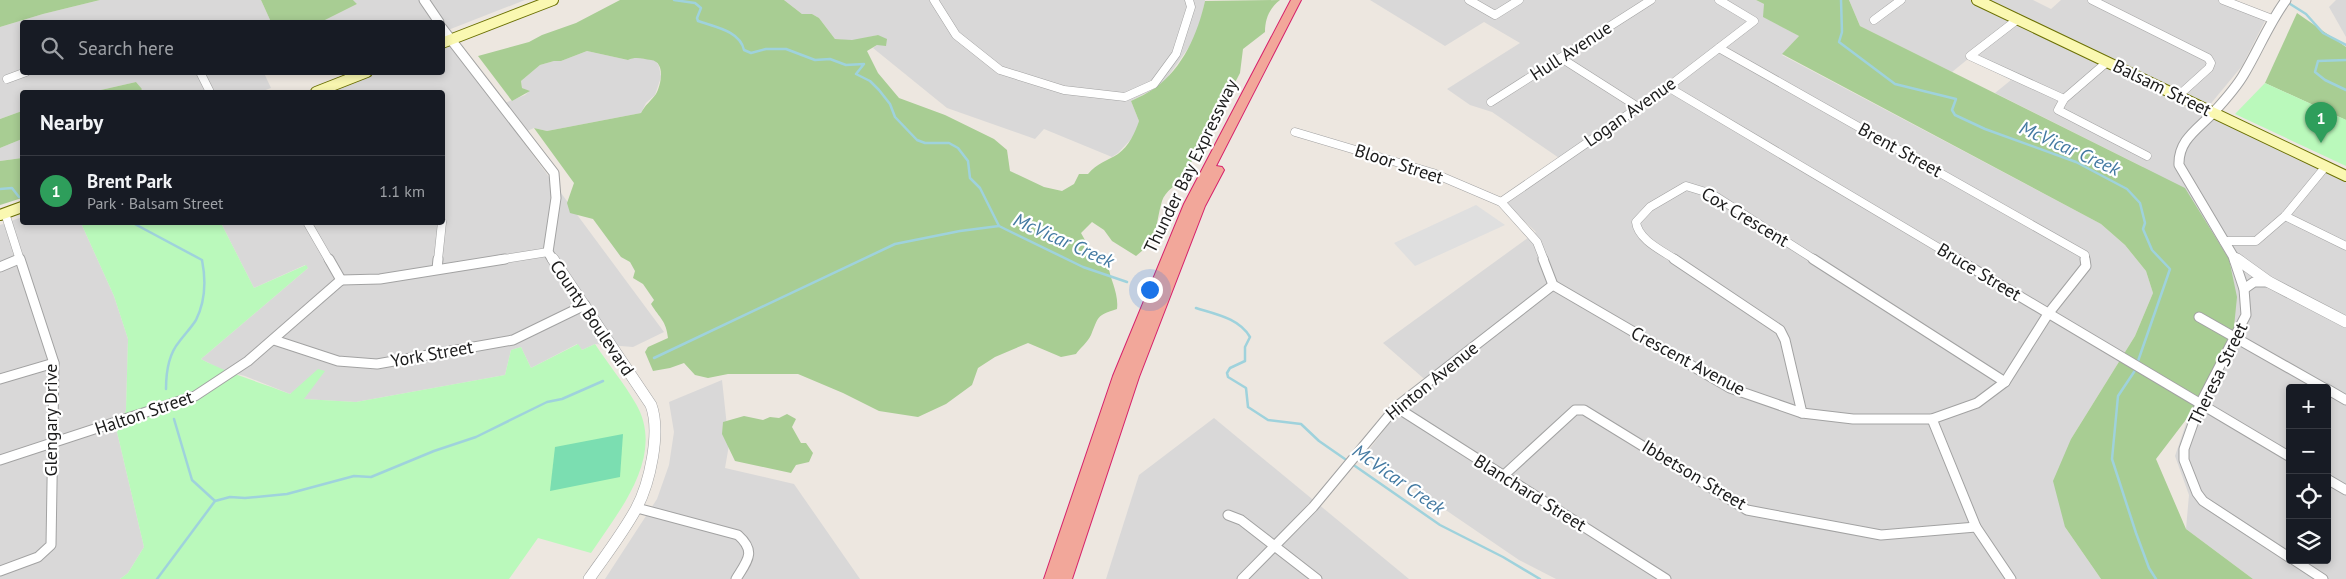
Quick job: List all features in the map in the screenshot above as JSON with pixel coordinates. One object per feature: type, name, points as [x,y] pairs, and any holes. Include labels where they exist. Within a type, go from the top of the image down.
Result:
[{"type":"highway","name":"Thunder Bay Expressway","points":[[1052,579],[1120,376],[1190,204],[1296,0]]},
{"type":"highway","name":"Thunder Bay Expressway","points":[[1064,579],[1132,377],[1199,206],[1304,0]]},
{"type":"main road","points":[[447,42],[553,0]]},
{"type":"main road","name":"Balsam Street","points":[[1977,0],[2346,176]]},
{"type":"main road","points":[[321,90],[359,75]]},
{"type":"main road","points":[[2,214],[20,208]]},
{"type":"street","points":[[424,0],[438,20]]},
{"type":"street","points":[[934,0],[956,35],[1000,70],[1064,90],[1125,97],[1154,84],[1176,54],[1191,7],[1189,0]]},
{"type":"street","points":[[1469,0],[1494,14],[1519,0]]},
{"type":"street","name":"Hull Avenue","points":[[1491,102],[1651,0]]},
{"type":"street","name":"Logan Avenue","points":[[1501,202],[1668,86],[1754,22],[1752,18],[1719,0]]},
{"type":"street","points":[[1874,20],[1901,0]]},
{"type":"street","points":[[2092,0],[2208,58],[2211,63],[2210,68],[2178,96]]},
{"type":"street","points":[[2223,0],[2272,19]]},
{"type":"street","points":[[2213,113],[2247,69],[2272,19],[2286,0]]},
{"type":"street","points":[[2018,19],[1971,56],[2064,98]]},
{"type":"street","name":"County Boulevard","points":[[447,42],[554,173],[556,198],[548,252],[651,405],[655,416],[654,456],[637,508],[589,579]]},
{"type":"street","name":"Brent Street","points":[[1719,48],[2081,252]]},
{"type":"street","points":[[1561,58],[1638,107]]},
{"type":"street","points":[[2107,62],[2064,98],[2058,110],[2147,156]]},
{"type":"street","points":[[7,79],[20,74]]},
{"type":"street","points":[[202,75],[209,90]]},
{"type":"street","name":"Bruce Street","points":[[1668,86],[2286,455]]},
{"type":"street","name":"Theresa Street","points":[[2213,113],[2180,145],[2178,155],[2180,165],[2233,256],[2244,289],[2246,315],[2200,404],[2184,449],[2184,460],[2197,494],[2211,507],[2286,555]]},
{"type":"street","name":"Bloor Street","points":[[1295,132],[1433,173],[1501,202]]},
{"type":"street","points":[[2224,241],[2256,242],[2285,216],[2326,166]]},
{"type":"street","name":"Cox Crescent","points":[[1802,413],[1786,340],[1780,330],[1645,239],[1637,228],[1636,222],[1639,215],[1674,191],[1686,186],[1699,188],[1712,194],[2005,382]]},
{"type":"street","points":[[1501,202],[1538,242],[1553,285]]},
{"type":"street","name":"Glengary Drive","points":[[0,571],[38,557],[51,545],[54,363],[20,259],[2,214]]},
{"type":"street","points":[[2285,216],[2346,246]]},
{"type":"street","points":[[309,225],[341,280],[380,279],[548,252]]},
{"type":"street","points":[[437,269],[442,225]]},
{"type":"street","name":"Crescent Avenue","points":[[1553,285],[1730,388],[1802,413],[1852,419],[1932,419],[1976,403],[2005,382],[2048,314],[2086,266],[2085,255],[2081,252]]},
{"type":"street","points":[[2233,256],[2268,282],[2346,322]]},
{"type":"street","points":[[0,267],[20,259]]},
{"type":"street","name":"Halton Street","points":[[0,460],[195,396],[221,381],[274,340],[341,280]]},
{"type":"street","points":[[2244,289],[2254,282],[2268,282]]},
{"type":"street","name":"Hinton Avenue","points":[[1242,579],[1313,508],[1396,406],[1553,285]]},
{"type":"street","name":"York Street","points":[[274,340],[344,362],[359,365],[377,364],[513,340],[585,305]]},
{"type":"street","points":[[2199,317],[2317,384]]},
{"type":"street","points":[[0,379],[54,363]]},
{"type":"street","points":[[2331,392],[2346,400]]},
{"type":"street","name":"Blanchard Street","points":[[1396,406],[1666,579]]},
{"type":"street","name":"Ibbetson Street","points":[[1503,476],[1575,410],[1584,410],[1747,510],[1881,535],[1976,527]]},
{"type":"street","points":[[1932,419],[1976,527],[2010,579]]},
{"type":"street","points":[[2331,481],[2346,490]]},
{"type":"street","points":[[637,508],[738,535],[749,546],[750,555],[736,579]]},
{"type":"street","points":[[1228,515],[1241,520],[1318,579]]},
{"type":"street","points":[[2300,564],[2323,579]]},
{"type":"shaded area","points":[[100,0],[261,0],[270,20],[23,20]]},
{"type":"shaded area","points":[[353,0],[525,0],[445,31],[445,20],[325,20],[357,4]]},
{"type":"shaded area","points":[[784,0],[1205,1],[1199,28],[1193,41],[1164,82],[1131,101],[1139,121],[1135,135],[1112,157],[1044,129],[1035,139],[947,108],[873,48],[877,45],[878,35],[852,41],[835,39],[819,18],[812,14],[802,14]]},
{"type":"shaded area","points":[[1370,0],[1756,0],[1764,4],[1764,17],[1799,36],[1782,55],[2101,224],[2125,245],[2146,271],[2153,293],[2135,336],[2071,439],[2065,527],[2101,579],[1556,579],[1519,560],[1365,455],[1394,417],[1430,384],[1383,343],[1536,232],[1506,204],[1565,162],[1492,112],[1470,105],[1447,89],[1520,43],[1484,22],[1445,46]]},
{"type":"shaded area","points":[[1849,0],[2033,0],[2051,9],[2061,0],[2229,0],[2268,15],[2242,66],[2203,113],[2346,181],[2346,579],[2253,579],[2186,529],[2189,495],[2175,456],[2202,377],[2143,167],[1995,93],[2011,80],[1968,59],[1952,72],[1860,26]]},
{"type":"shaded area","points":[[2336,0],[2346,0],[2346,37],[2329,7]]},
{"type":"shaded area","points":[[20,21],[20,75],[265,75],[271,88],[266,90],[141,90],[136,82],[101,90],[20,90],[20,112],[0,119],[0,27]]},
{"type":"shaded area","points":[[456,41],[505,103],[525,95],[529,91],[522,88],[521,81],[540,65],[561,61],[587,51],[628,60],[634,57],[655,60],[659,66],[661,77],[655,95],[646,103],[641,113],[547,131],[534,128],[518,135],[664,332],[633,347],[595,344],[582,350],[577,344],[531,368],[521,347],[511,350],[505,375],[356,402],[303,399],[324,371],[290,394],[245,376],[222,370],[201,359],[308,268],[305,265],[254,288],[222,225],[445,225],[445,90],[329,90],[369,75],[445,75],[445,45]]},
{"type":"shaded area","points":[[20,140],[20,158],[0,161],[0,148]]},
{"type":"shaded area","points":[[1476,205],[1505,225],[1415,266],[1394,243]]},
{"type":"shaded area","points":[[20,218],[20,225],[82,225],[114,296],[128,339],[126,410],[117,432],[144,547],[128,573],[120,579],[0,579],[0,225]]},
{"type":"shaded area","points":[[722,380],[729,445],[725,468],[794,484],[860,579],[605,579],[657,499],[669,465],[674,432],[669,402]]},
{"type":"shaded area","points":[[1214,418],[1409,579],[1106,579],[1139,475]]},
{"type":"green space","points":[[0,0],[100,0],[20,20],[0,27]]},
{"type":"green space","points":[[261,0],[353,0],[357,4],[325,20],[270,20]]},
{"type":"green space","points":[[620,0],[784,0],[802,14],[812,14],[819,18],[835,39],[852,40],[878,35],[887,39],[886,46],[877,45],[867,51],[878,73],[899,98],[945,115],[994,139],[1007,150],[1010,171],[1044,187],[1062,191],[1074,184],[1079,174],[1088,174],[1091,170],[1122,151],[1133,135],[1139,121],[1131,101],[1155,88],[1174,70],[1188,49],[1205,1],[1280,0],[1273,6],[1269,14],[1265,32],[1243,49],[1240,73],[1198,154],[1190,163],[1183,177],[1164,197],[1155,231],[1149,244],[1136,256],[1112,241],[1104,230],[1092,222],[1081,233],[1095,258],[1108,264],[1117,297],[1117,309],[1105,313],[1099,318],[1090,338],[1076,354],[1061,357],[1028,343],[995,357],[978,368],[972,385],[946,404],[918,417],[879,411],[798,374],[728,374],[708,378],[695,375],[684,363],[653,371],[645,352],[648,347],[668,338],[664,323],[651,304],[654,300],[643,284],[633,278],[635,271],[630,262],[621,257],[593,219],[570,213],[567,203],[574,183],[534,128],[547,131],[641,113],[658,90],[661,80],[659,65],[651,60],[637,58],[628,60],[587,51],[561,61],[540,65],[521,81],[522,88],[530,91],[512,101],[478,56],[529,42],[542,35],[576,23]]},
{"type":"green space","points":[[1756,0],[1849,0],[1860,26],[2185,188],[2229,259],[2237,297],[2233,337],[2198,404],[2156,459],[2186,529],[2253,579],[2101,579],[2065,527],[2053,481],[2071,439],[2135,336],[2153,293],[2146,271],[2125,245],[2101,224],[1782,54],[1799,36],[1763,17],[1764,4]]},
{"type":"green space","points":[[2297,13],[2346,47],[2346,120],[2265,83]]},
{"type":"green space","points":[[136,82],[142,89],[141,90],[101,90]]},
{"type":"green space","points":[[2265,83],[2346,120],[2346,166],[2235,114]]},
{"type":"green space","points":[[20,112],[20,140],[0,148],[0,119]]},
{"type":"green space","points":[[20,158],[20,199],[0,205],[0,161]]},
{"type":"green space","points":[[82,225],[222,225],[254,288],[306,265],[308,268],[201,359],[234,374],[290,394],[318,369],[325,371],[304,399],[356,402],[505,375],[511,350],[521,347],[531,368],[578,344],[582,350],[595,344],[636,404],[644,424],[646,443],[642,463],[625,501],[591,553],[538,538],[509,579],[120,579],[128,573],[144,547],[117,432],[126,410],[128,339],[114,296]]},
{"type":"green space","points":[[787,414],[796,419],[792,427],[801,443],[806,443],[813,453],[809,462],[796,465],[791,473],[735,461],[722,434],[723,422],[744,416],[763,420],[770,417],[779,418]]},
{"type":"green space","points":[[623,434],[620,477],[550,491],[555,447]]},
{"type":"waterway","name":"McVicar Creek","points":[[674,0],[695,3],[701,8],[697,18],[698,21],[732,34],[738,38],[744,50],[751,53],[766,49],[786,49],[815,60],[830,59],[846,65],[864,64],[856,74],[870,81],[879,90],[890,104],[895,117],[917,140],[925,143],[949,143],[958,148],[968,161],[970,178],[980,188],[999,226]]},
{"type":"waterway","name":"McVicar Creek","points":[[1841,0],[1842,32],[1839,42],[1895,84],[1956,99],[1952,110],[1955,115],[1985,129],[2076,162],[2127,189],[2140,203],[2145,223],[2143,229],[2152,250],[2170,269],[2137,364]]},
{"type":"waterway","name":"McVicar Creek","points":[[2287,2],[2306,14],[2323,33],[2346,45]]},
{"type":"waterway","name":"McVicar Creek","points":[[2346,60],[2318,61],[2315,72],[2325,80],[2346,90]]},
{"type":"waterway","points":[[0,189],[12,188],[19,197]]},
{"type":"waterway","points":[[137,225],[202,260],[204,283],[201,306],[196,320],[172,352],[167,370],[166,389]]},
{"type":"waterway","points":[[654,358],[895,244],[960,231],[999,226]]},
{"type":"waterway","name":"McVicar Creek","points":[[999,226],[1083,267],[1127,282]]},
{"type":"waterway","name":"McVicar Creek","points":[[1196,308],[1233,321],[1240,325],[1250,337],[1245,347],[1245,361],[1230,368],[1227,373],[1228,377],[1246,388],[1248,407],[1268,420],[1301,424],[1319,441],[1440,525],[1503,557],[1540,579]]},
{"type":"waterway","name":"McVicar Creek","points":[[2136,369],[2118,396],[2112,459],[2136,533],[2149,568],[2156,579]]},
{"type":"waterway","points":[[215,501],[230,497],[245,498],[287,494],[354,476],[371,477],[434,451],[476,437],[547,402],[562,399],[603,381]]},
{"type":"waterway","points":[[174,419],[192,480],[215,501]]},
{"type":"waterway","points":[[157,579],[215,501]]},
{"type":"place","name":"Brent Park","points":[[2321,143]]}]
